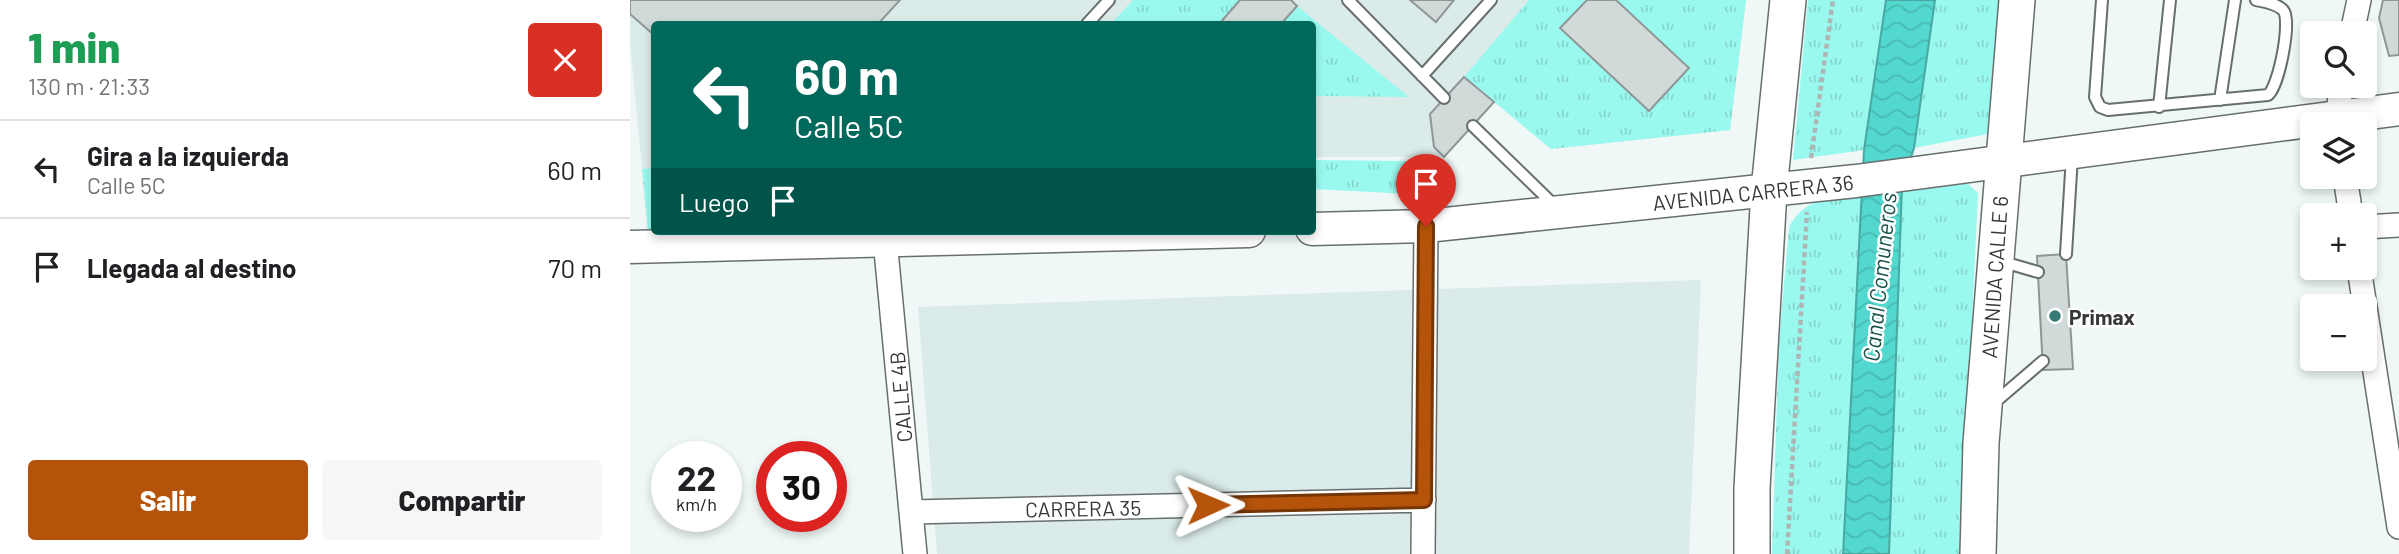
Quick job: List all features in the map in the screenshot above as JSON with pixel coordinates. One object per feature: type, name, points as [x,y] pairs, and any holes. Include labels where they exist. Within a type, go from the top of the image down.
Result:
[{"type":"main road","points":[[1752,554],[1752,488],[1769,190],[1788,0]]},
{"type":"main road","name":"AVENIDA CALLE 6","points":[[1978,554],[1984,412],[2017,0]]},
{"type":"main road","name":"AVENIDA CARRERA 36","points":[[2377,113],[2399,109]]},
{"type":"main road","name":"AVENIDA CARRERA 36","points":[[1316,229],[1426,226],[1856,181],[2072,151],[2300,125]]},
{"type":"main road","points":[[630,247],[960,235]]},
{"type":"street","points":[[2355,21],[2359,0]]},
{"type":"street","points":[[2377,226],[2399,225]]},
{"type":"street","points":[[1423,554],[1426,226]]},
{"type":"street","name":"CALLE 4B","points":[[890,236],[915,554]]},
{"type":"street","points":[[2361,280],[2399,527]]},
{"type":"street","name":"CARRERA 35","points":[[911,512],[1424,500]]},
{"type":"lane","points":[[1090,21],[1110,0]]},
{"type":"lane","points":[[1348,0],[1444,98]]},
{"type":"lane","points":[[1422,76],[1491,0]]},
{"type":"lane","points":[[2102,0],[2095,97],[2100,107],[2108,110],[2220,100],[2268,94],[2275,90],[2288,21],[2284,11],[2277,5],[2256,0]]},
{"type":"lane","points":[[2159,107],[2170,0]]},
{"type":"lane","points":[[2220,100],[2235,0]]},
{"type":"lane","points":[[1473,126],[1561,212]]},
{"type":"lane","points":[[2066,254],[2072,151]]},
{"type":"lane","points":[[1995,259],[2038,272]]},
{"type":"lane","points":[[1984,412],[2043,360]]},
{"type":"path","points":[[1787,554],[1808,186],[1833,0]]},
{"type":"shaded area","points":[[630,0],[1746,0],[1730,130],[1551,149],[1491,99],[1444,157],[1316,157],[1316,21],[651,21],[651,168],[642,169],[630,43]]},
{"type":"shaded area","points":[[1701,280],[1689,554],[937,554],[918,307]]},
{"type":"green space","points":[[1133,0],[1240,0],[1222,21],[1114,21]]},
{"type":"green space","points":[[1529,0],[1746,0],[1730,130],[1551,149],[1464,77]]},
{"type":"green space","points":[[1808,0],[1886,0],[1864,150],[1793,160]]},
{"type":"green space","points":[[1935,0],[2003,0],[1988,134],[1914,148]]},
{"type":"green space","points":[[1297,6],[1315,21],[1284,21]]},
{"type":"green space","points":[[1316,21],[1409,97],[1316,96]]},
{"type":"green space","points":[[1316,160],[1412,161],[1448,196],[1316,189]]},
{"type":"green space","points":[[651,168],[651,232],[648,232],[642,169]]},
{"type":"green space","points":[[1953,180],[1967,183],[1978,193],[1961,554],[1889,554],[1902,186]]},
{"type":"green space","points":[[1864,193],[1843,554],[1772,554],[1779,341],[1789,227],[1803,209],[1812,204]]},
{"type":"water","name":"Canal Comuneros","points":[[1886,0],[1935,0],[1914,148],[1902,186],[1889,554],[1843,554],[1864,150]]},
{"type":"building","points":[[630,0],[900,0],[881,21],[651,21],[651,32],[630,14]]},
{"type":"building","points":[[1240,0],[1291,0],[1297,6],[1284,21],[1222,21]]},
{"type":"building","points":[[1410,0],[1454,0],[1436,22]]},
{"type":"building","points":[[1587,0],[1616,0],[1689,68],[1649,111],[1560,28]]},
{"type":"building","points":[[2383,0],[2399,0],[2399,55],[2389,56],[2379,18]]},
{"type":"building","points":[[1464,77],[1494,102],[1444,157],[1434,147],[1430,114]]},
{"type":"building","name":"Primax","points":[[2066,254],[2073,369],[2043,370],[2037,256]]},
{"type":"place","name":"Primax","points":[[2055,316]]},
{"type":"route","points":[[1208,505],[1424,500],[1426,226]]}]
